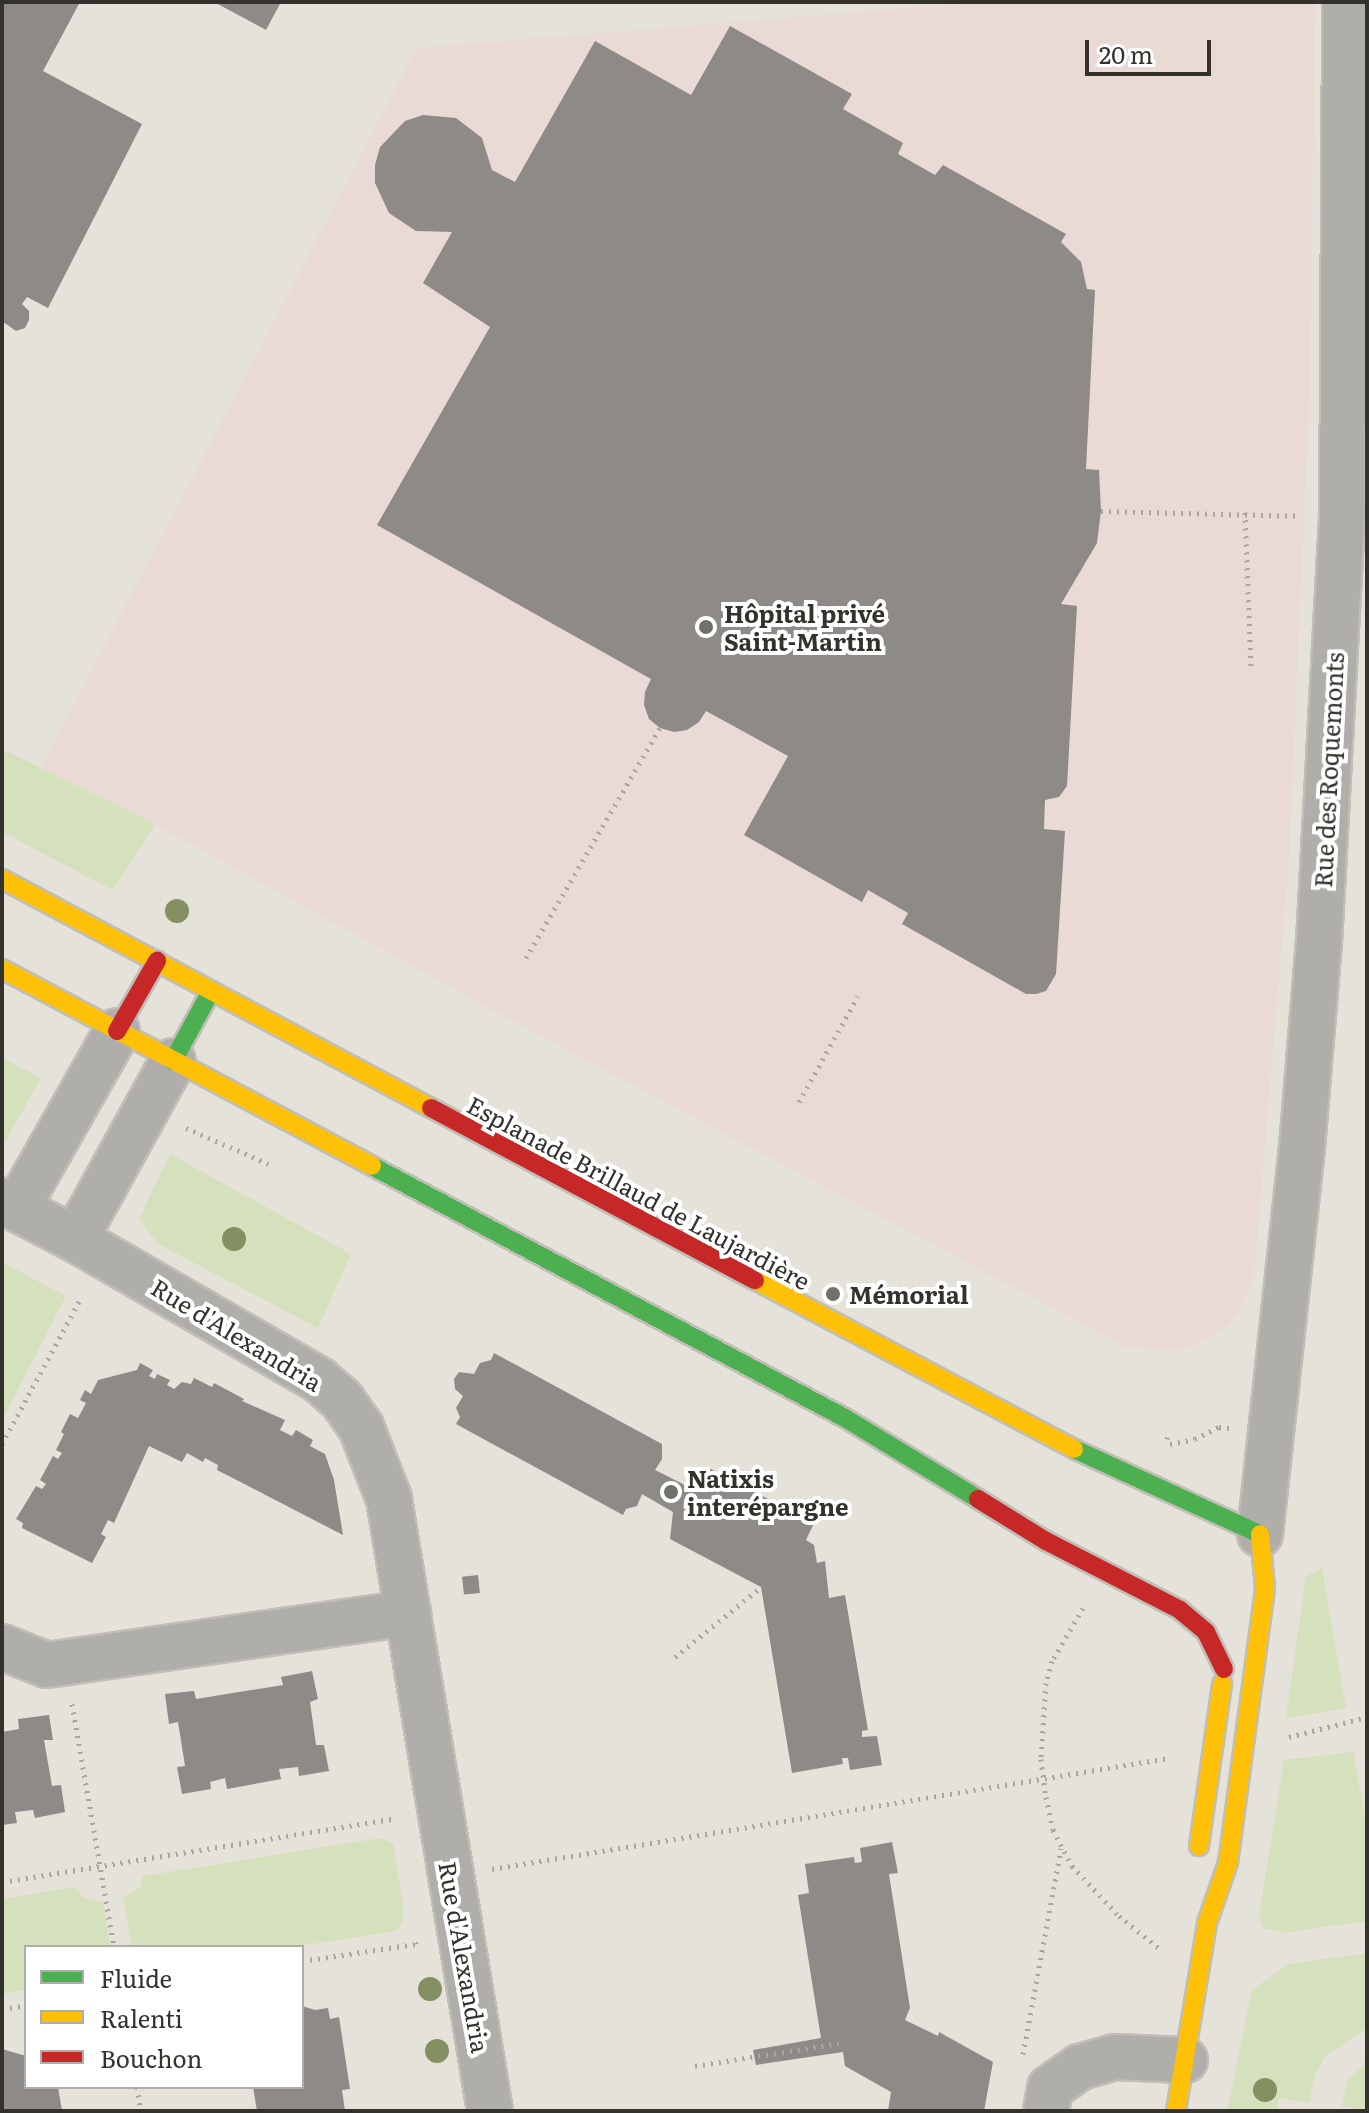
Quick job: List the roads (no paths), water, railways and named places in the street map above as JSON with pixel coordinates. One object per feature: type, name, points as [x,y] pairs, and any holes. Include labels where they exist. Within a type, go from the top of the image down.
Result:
[{"type":"street","name":"Rue des Roquemonts","points":[[1251,1553],[1302,1148],[1321,911],[1342,512],[1345,2]]},
{"type":"street","name":"Esplanade Brillaud de Laujardière","points":[[2,879],[1064,1445],[1251,1553]]},
{"type":"street","points":[[9,1204],[157,961]]},
{"type":"street","points":[[2,969],[845,1418],[1046,1541],[1180,1610],[1206,1632],[1224,1669]]},
{"type":"street","points":[[75,1239],[211,991]]},
{"type":"street","name":"Rue d'Alexandria","points":[[9,1204],[319,1380],[342,1400],[361,1427],[389,1499],[490,2111]]},
{"type":"street","points":[[1176,2111],[1207,1923],[1228,1863],[1265,1588],[1251,1553]]},
{"type":"street","points":[[2,1647],[30,1661],[47,1665],[65,1664],[408,1613]]},
{"type":"street","points":[[1207,1923],[1198,1873],[1228,1641]]},
{"type":"street","points":[[1046,2111],[1050,2088],[1080,2067],[1115,2057],[1185,2060]]},
{"type":"place","name":"Hôpital privé Saint-Martin","points":[[706,627]]},
{"type":"place","name":"Mémorial","points":[[833,1294]]},
{"type":"place","name":"Natixis interépargne","points":[[671,1492]]}]
